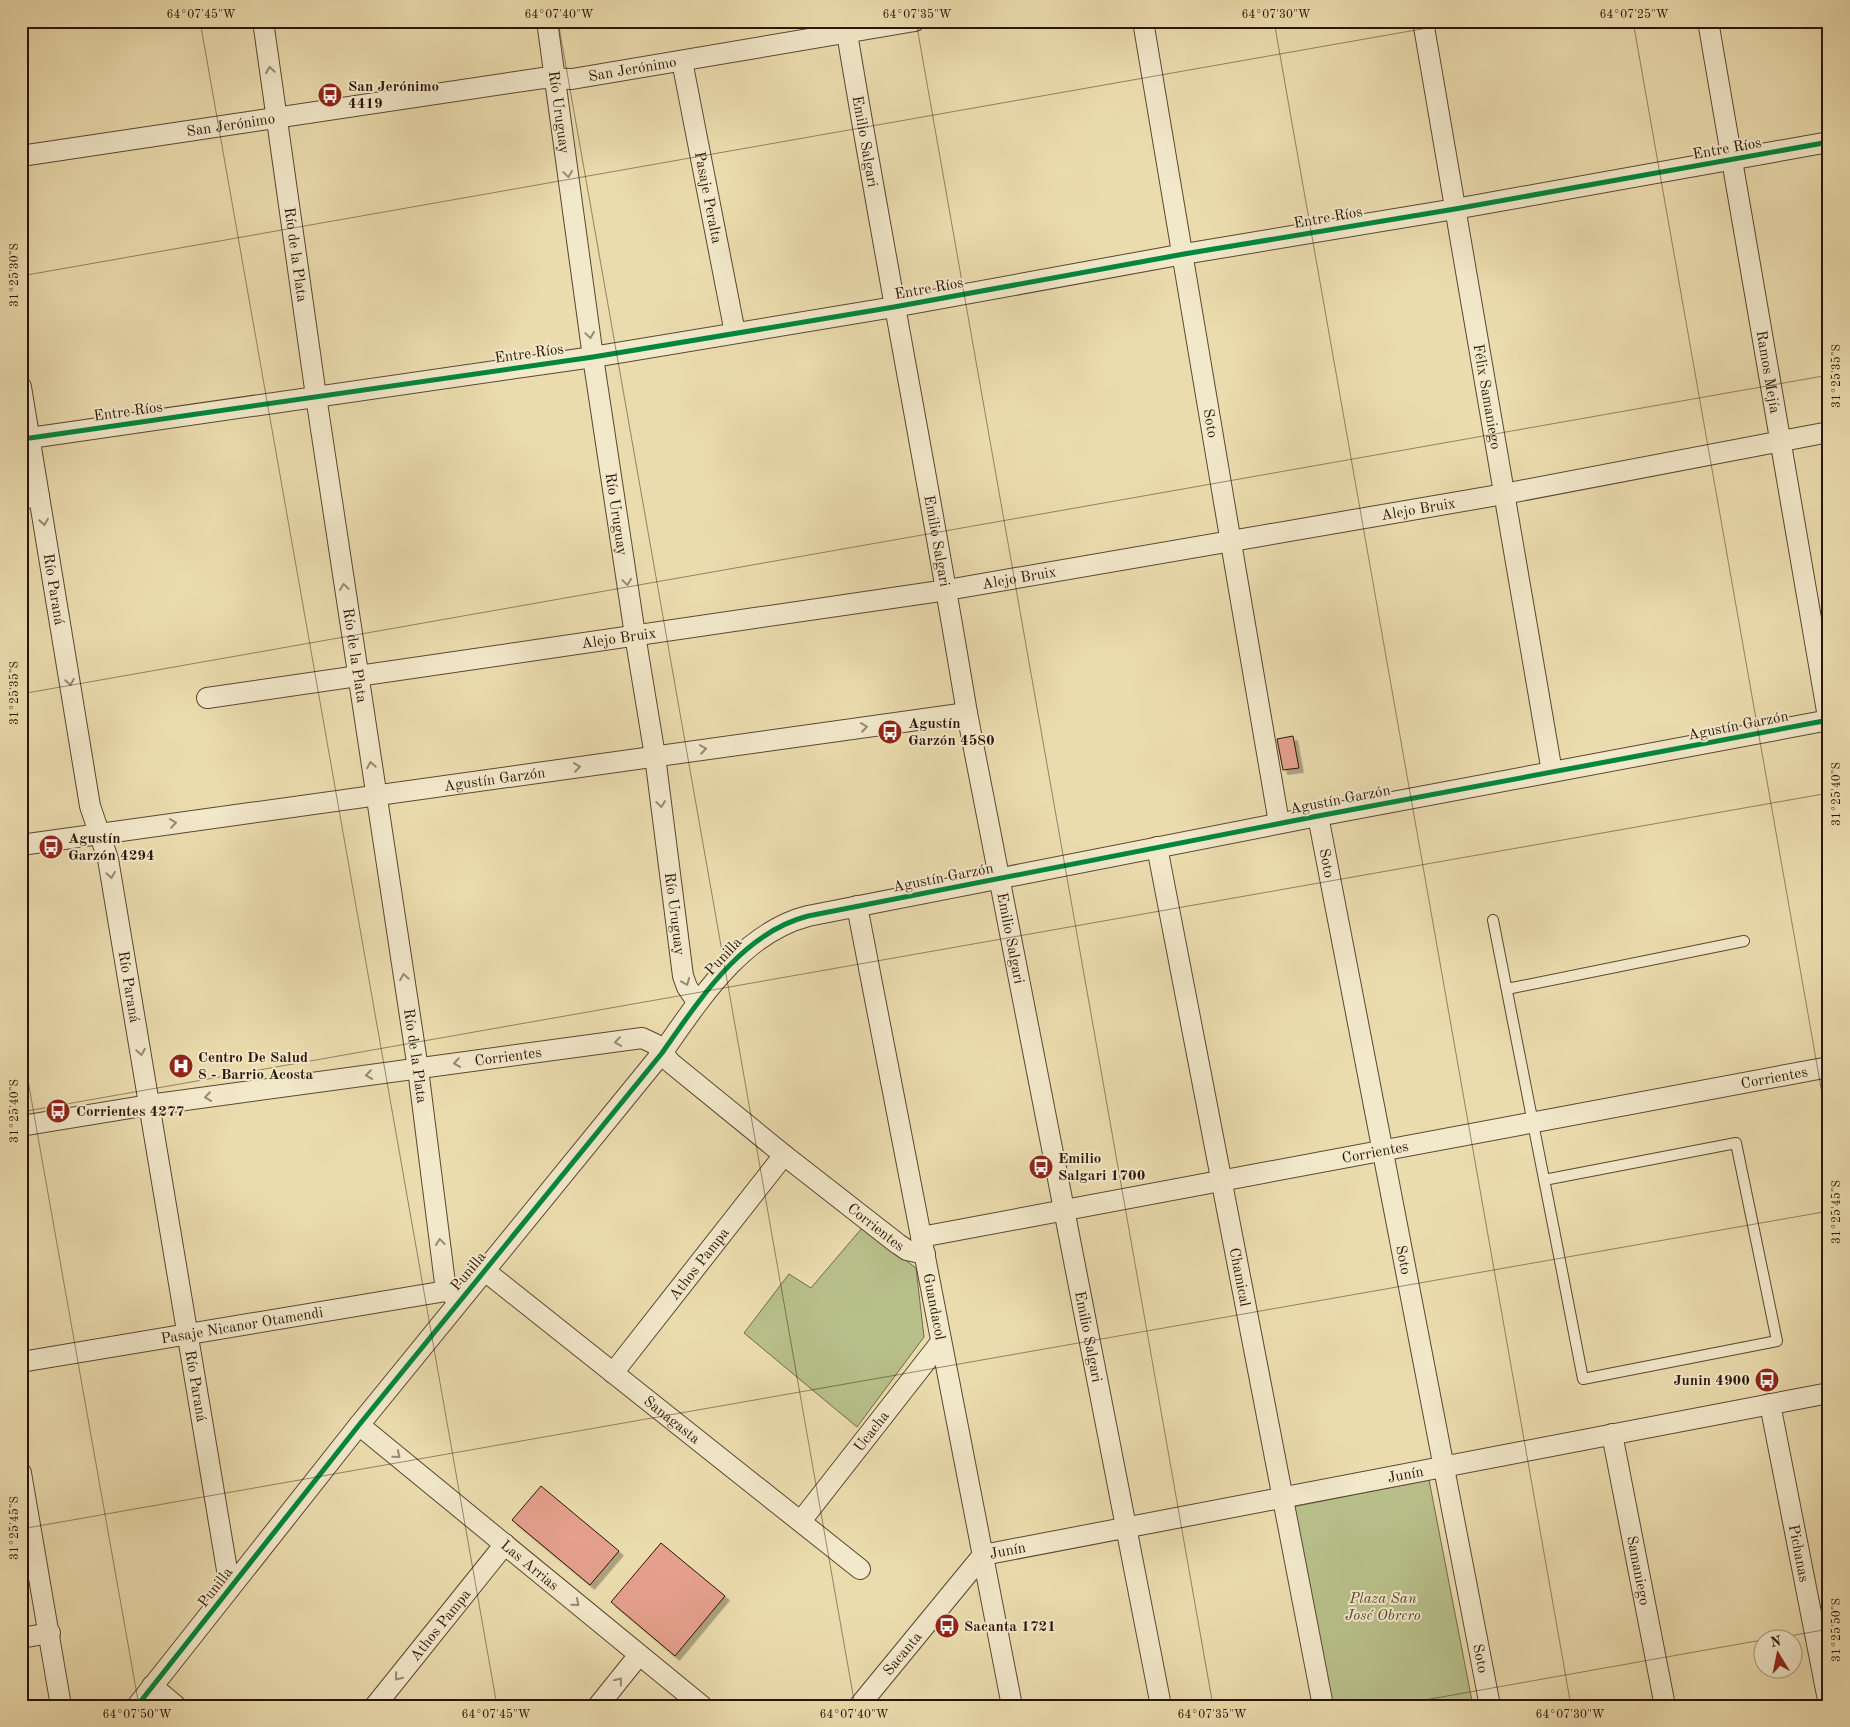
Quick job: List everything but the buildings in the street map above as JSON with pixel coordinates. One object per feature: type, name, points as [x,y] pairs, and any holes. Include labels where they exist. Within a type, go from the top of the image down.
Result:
[{"type":"street","name":"Río de la Plata","points":[[263,21],[357,675],[453,1295]]},
{"type":"street","name":"Río Uruguay","points":[[547,21],[593,357],[655,756],[683,976],[687,987],[697,1002]]},
{"type":"street","name":"San Jerónimo","points":[[21,156],[543,78],[572,79],[682,61],[846,28],[915,21]]},
{"type":"street","name":"Soto","points":[[1143,21],[1279,823]]},
{"type":"street","name":"Félix Samaniego","points":[[1423,21],[1552,772]]},
{"type":"street","name":"Ramos Mejía","points":[[1708,21],[1829,721]]},
{"type":"street","name":"Emilio Salgari","points":[[846,28],[894,307],[947,590],[967,713],[1161,1706]]},
{"type":"street","name":"Pasaje Peralta","points":[[682,61],[735,332]]},
{"type":"street","name":"Entre Ríos","points":[[30,438],[593,357],[894,307],[1184,254],[1455,209],[1829,142]]},
{"type":"street","name":"Río Paraná","points":[[21,387],[30,438],[30,497],[90,806],[108,859],[230,1588]]},
{"type":"street","name":"Alejo Bruix","points":[[206,698],[947,590],[1504,494],[1829,432]]},
{"type":"street","name":"Agustín Garzón","points":[[21,845],[967,713]]},
{"type":"street","name":"Agustín Garzón","points":[[857,906],[1279,823],[1829,721]]},
{"type":"street","name":"Soto","points":[[1318,816],[1490,1706]]},
{"type":"street","name":"Chamical","points":[[1157,848],[1323,1706]]},
{"type":"street","name":"Punilla","points":[[136,1706],[359,1425],[453,1295],[485,1271],[662,1053],[697,1002],[753,942],[772,930],[792,920],[857,906]]},
{"type":"street","name":"Guandacol","points":[[857,906],[1012,1706]]},
{"type":"street","name":"Corrientes","points":[[21,1126],[149,1105],[642,1038],[655,1044],[671,1063],[784,1155],[907,1250],[1065,1210],[1829,1067]]},
{"type":"street","name":"Athos Pampa","points":[[613,1373],[784,1155]]},
{"type":"street","name":"Sanagasta","points":[[485,1271],[860,1568]]},
{"type":"street","name":"Pasaje Nicanor Otamendi","points":[[21,1362],[187,1334],[453,1295]]},
{"type":"street","name":"Ucacha","points":[[801,1521],[941,1342]]},
{"type":"street","name":"Junín","points":[[983,1555],[1829,1393]]},
{"type":"street","name":"Pichanas","points":[[1770,1404],[1829,1704]]},
{"type":"street","name":"Las Arrias","points":[[359,1425],[702,1706]]},
{"type":"street","name":"Samaniego","points":[[1612,1434],[1665,1706]]},
{"type":"street","points":[[21,1473],[50,1633],[61,1706]]},
{"type":"street","name":"Athos Pampa","points":[[375,1706],[505,1544]]},
{"type":"street","name":"Sacanta","points":[[859,1706],[983,1555]]},
{"type":"street","points":[[21,1638],[50,1633]]},
{"type":"street","points":[[598,1706],[639,1655]]},
{"type":"street","points":[[152,1686],[176,1706]]},
{"type":"lane","points":[[1493,920],[1583,1379],[1777,1341],[1736,1143],[1544,1180]]},
{"type":"lane","points":[[1507,989],[1744,941]]},
{"type":"green space","points":[[862,1228],[916,1268],[924,1337],[857,1427],[744,1333],[789,1274],[811,1288]]},
{"type":"green space","name":"Plaza San José Obrero","points":[[1429,1480],[1473,1706],[1331,1706],[1292,1507]]},
{"type":"cycle path","points":[[30,438],[593,357],[894,307],[1184,254],[1455,209],[1829,142]]},
{"type":"cycle path","points":[[137,1706],[359,1425],[662,1053],[707,990],[743,953],[763,937],[784,925],[808,916],[1318,816],[1829,720]]},
{"type":"place","name":"San Jerónimo 4419","points":[[330,95]]},
{"type":"place","name":"Agustín Garzón 4580","points":[[890,732]]},
{"type":"place","name":"Agustín Garzón 4294","points":[[51,847]]},
{"type":"place","name":"Centro De Salud 8 - Barrio Acosta","points":[[181,1066]]},
{"type":"place","name":"Corrientes 4277","points":[[58,1111]]},
{"type":"place","name":"Emilio Salgari 1700","points":[[1041,1167]]},
{"type":"place","name":"Junin 4900","points":[[1767,1380]]},
{"type":"place","name":"Sacanta 1721","points":[[947,1626]]}]
